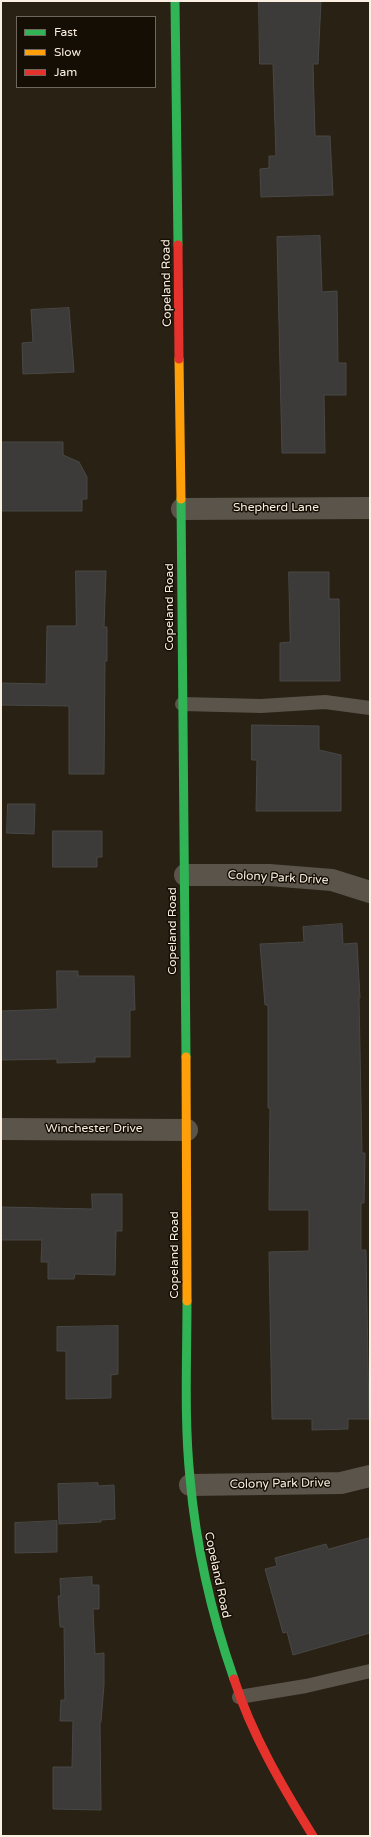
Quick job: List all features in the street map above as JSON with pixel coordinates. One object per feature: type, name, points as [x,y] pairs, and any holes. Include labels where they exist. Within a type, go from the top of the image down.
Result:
[{"type":"street","name":"Copeland Road","points":[[175,1],[182,509],[187,1420],[190,1485],[204,1580],[215,1625],[239,1697],[268,1761],[313,1836]]},
{"type":"street","name":"Shepherd Lane","points":[[182,509],[370,508]]},
{"type":"street","name":"Colony Park Drive","points":[[185,875],[269,875],[332,880],[370,892]]},
{"type":"street","name":"Winchester Drive","points":[[1,1129],[186,1130]]},
{"type":"street","name":"Colony Park Drive","points":[[190,1485],[341,1483],[370,1476]]},
{"type":"lane","points":[[182,704],[261,706],[326,702],[370,708]]},
{"type":"lane","points":[[239,1697],[306,1686],[370,1671]]},
{"type":"building","points":[[259,1],[321,1],[318,64],[313,64],[315,136],[330,136],[333,195],[261,197],[260,169],[269,168],[269,156],[276,156],[273,64],[260,64]]},
{"type":"building","points":[[320,236],[322,292],[337,291],[338,363],[346,363],[346,395],[324,395],[325,453],[282,453],[277,237]]},
{"type":"building","points":[[69,308],[74,372],[23,374],[22,343],[33,342],[31,310]]},
{"type":"building","points":[[1,442],[63,442],[63,455],[79,462],[87,477],[87,499],[82,499],[82,511],[1,511]]},
{"type":"building","points":[[76,571],[106,571],[104,627],[107,627],[107,661],[105,661],[104,774],[69,774],[69,706],[1,705],[1,683],[46,684],[47,626],[76,626]]},
{"type":"building","points":[[289,572],[329,572],[329,599],[339,599],[340,681],[280,681],[280,643],[290,642]]},
{"type":"building","points":[[252,725],[319,726],[319,750],[341,755],[341,811],[256,811],[257,760],[252,760]]},
{"type":"building","points":[[8,804],[35,804],[34,834],[7,833]]},
{"type":"building","points":[[53,831],[102,831],[102,857],[97,857],[97,867],[53,867]]},
{"type":"building","points":[[342,924],[343,944],[357,943],[360,998],[362,1153],[365,1153],[364,1203],[361,1203],[361,1250],[366,1250],[369,1419],[348,1419],[348,1429],[312,1430],[312,1419],[272,1419],[269,1252],[309,1251],[309,1210],[269,1210],[270,1108],[268,1108],[268,1005],[265,1005],[260,944],[304,942],[303,927]]},
{"type":"building","points":[[57,971],[78,971],[78,976],[134,976],[135,1010],[130,1010],[130,1057],[95,1057],[95,1062],[57,1063],[57,1059],[1,1060],[1,1011],[57,1009]]},
{"type":"building","points":[[92,1194],[122,1194],[122,1231],[116,1231],[115,1275],[75,1274],[74,1279],[48,1279],[48,1262],[41,1262],[42,1240],[1,1240],[1,1207],[92,1209]]},
{"type":"building","points":[[118,1326],[118,1374],[111,1375],[111,1398],[66,1399],[66,1351],[57,1351],[57,1327]]},
{"type":"building","points":[[98,1483],[98,1486],[114,1485],[115,1519],[101,1520],[101,1522],[59,1524],[58,1484]]},
{"type":"building","points":[[57,1521],[57,1552],[15,1553],[15,1523]]},
{"type":"building","points":[[370,1538],[370,1633],[293,1655],[287,1632],[283,1633],[265,1569],[277,1566],[275,1558],[326,1544],[328,1549]]},
{"type":"building","points":[[92,1577],[92,1585],[99,1585],[99,1609],[93,1609],[95,1654],[104,1653],[104,1685],[100,1722],[101,1810],[53,1809],[53,1767],[72,1767],[73,1721],[60,1721],[61,1700],[65,1700],[64,1627],[60,1627],[58,1596],[61,1596],[60,1579]]},
{"type":"traffic: fast","points":[[175,1],[178,245]]},
{"type":"traffic: fast","points":[[181,499],[186,1057]]},
{"type":"traffic: fast","points":[[187,1301],[187,1434],[196,1529],[200,1555],[218,1629],[234,1679]]},
{"type":"traffic: slow","points":[[179,359],[181,499]]},
{"type":"traffic: slow","points":[[186,1057],[187,1301]]},
{"type":"traffic: jam","points":[[178,245],[179,359]]},
{"type":"traffic: jam","points":[[234,1679],[241,1700],[269,1760],[313,1836]]}]
